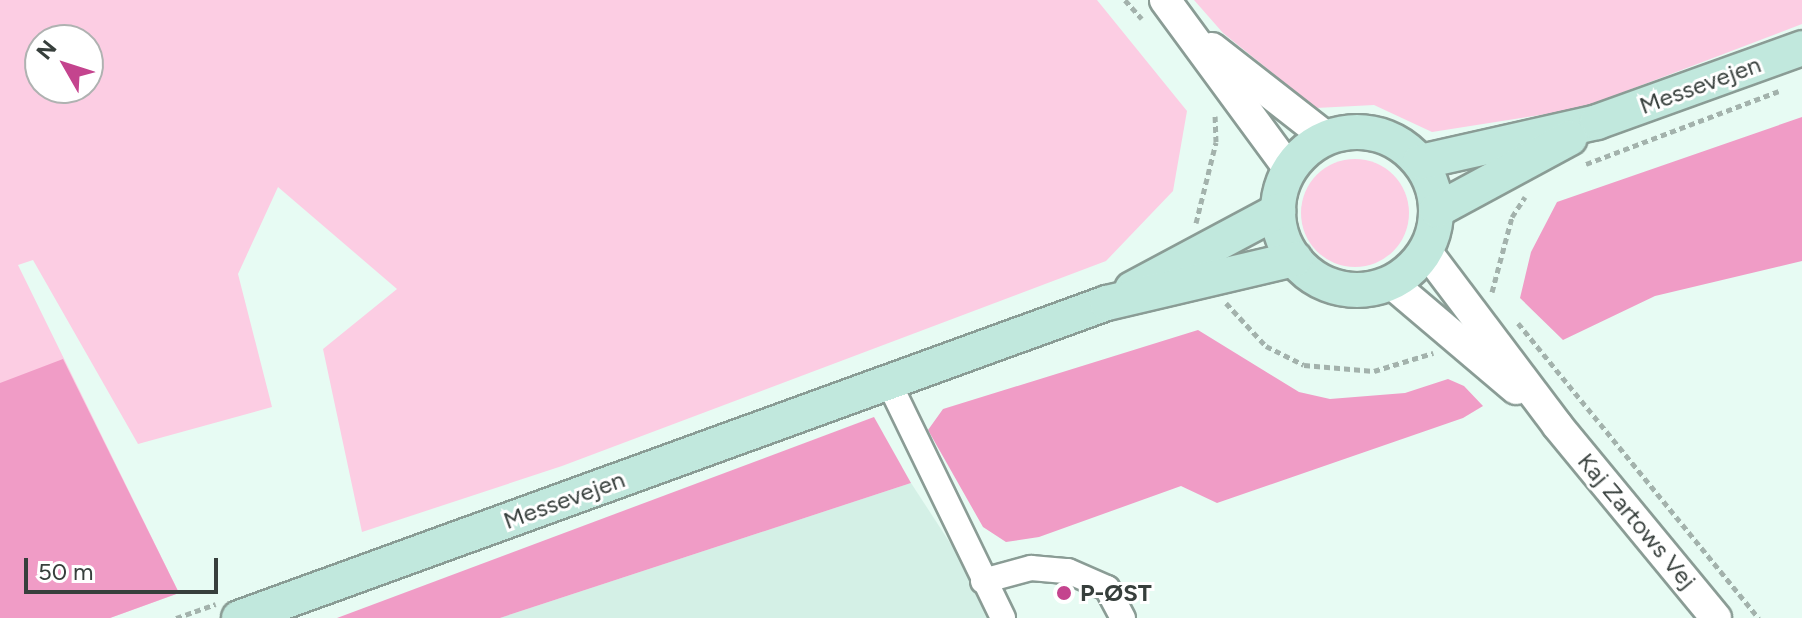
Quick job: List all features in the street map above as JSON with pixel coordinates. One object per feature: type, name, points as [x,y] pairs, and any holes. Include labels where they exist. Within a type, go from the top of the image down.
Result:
[{"type":"main road","name":"Messevejen","points":[[1420,162],[1597,122],[1802,48]]},
{"type":"main road","name":"Messevejen","points":[[1437,210],[1597,122]]},
{"type":"main road","points":[[1374,133],[1399,143],[1420,162],[1432,184],[1437,210],[1426,251],[1391,283],[1361,290],[1335,287],[1295,259],[1283,238],[1278,211],[1290,170],[1306,150],[1327,138],[1374,133]]},
{"type":"main road","name":"Messevejen","points":[[1107,303],[1278,211]]},
{"type":"main road","name":"Messevejen","points":[[239,618],[1107,303],[1295,259]]},
{"type":"street","points":[[1165,0],[1198,38],[1290,170]]},
{"type":"street","points":[[1198,38],[1327,138]]},
{"type":"street","name":"Kaj Zartows Vej","points":[[1426,251],[1557,425],[1716,618]]},
{"type":"street","name":"Kaj Zartows Vej","points":[[1391,283],[1557,425]]},
{"type":"street","points":[[889,383],[1003,618]]},
{"type":"street","points":[[983,581],[1031,568],[1068,571],[1107,588],[1123,618]]},
{"type":"path","points":[[1125,0],[1145,23]]},
{"type":"path","points":[[1580,166],[1788,87]]},
{"type":"path","points":[[1195,222],[1216,142],[1215,113],[1209,103]]},
{"type":"path","points":[[1502,303],[1493,292],[1512,217],[1527,194]]},
{"type":"path","points":[[1224,300],[1266,346],[1304,365],[1340,372],[1402,365],[1426,357],[1456,337]]},
{"type":"path","points":[[1512,315],[1759,618]]},
{"type":"shaded area","points":[[0,0],[1097,0],[1187,111],[1173,191],[1106,261],[562,466],[362,532],[323,349],[397,289],[278,187],[238,274],[272,407],[138,444],[33,260],[18,265],[179,593],[110,618],[0,618]]},
{"type":"shaded area","points":[[1194,0],[1802,0],[1802,24],[1579,109],[1432,132],[1374,105],[1316,108],[1223,33]]},
{"type":"shaded area","points":[[1802,117],[1802,261],[1655,296],[1563,340],[1520,298],[1531,252],[1557,202]]},
{"type":"shaded area","points":[[1355,159],[1376,163],[1393,175],[1405,192],[1409,213],[1405,234],[1393,251],[1376,263],[1355,267],[1334,263],[1317,251],[1305,234],[1301,213],[1305,192],[1317,175],[1334,163]]},
{"type":"shaded area","points":[[1198,330],[1299,392],[1330,399],[1405,393],[1448,379],[1464,386],[1483,406],[1463,418],[1217,503],[1181,486],[1039,537],[1006,542],[983,527],[928,430],[943,409]]},
{"type":"shaded area","points":[[63,359],[179,593],[110,618],[0,618],[0,383]]},
{"type":"shaded area","points":[[874,417],[911,483],[500,618],[337,618]]},
{"type":"shaded area","points":[[911,483],[999,618],[500,618]]},
{"type":"place","name":"P-ØST","points":[[1064,593]]}]
